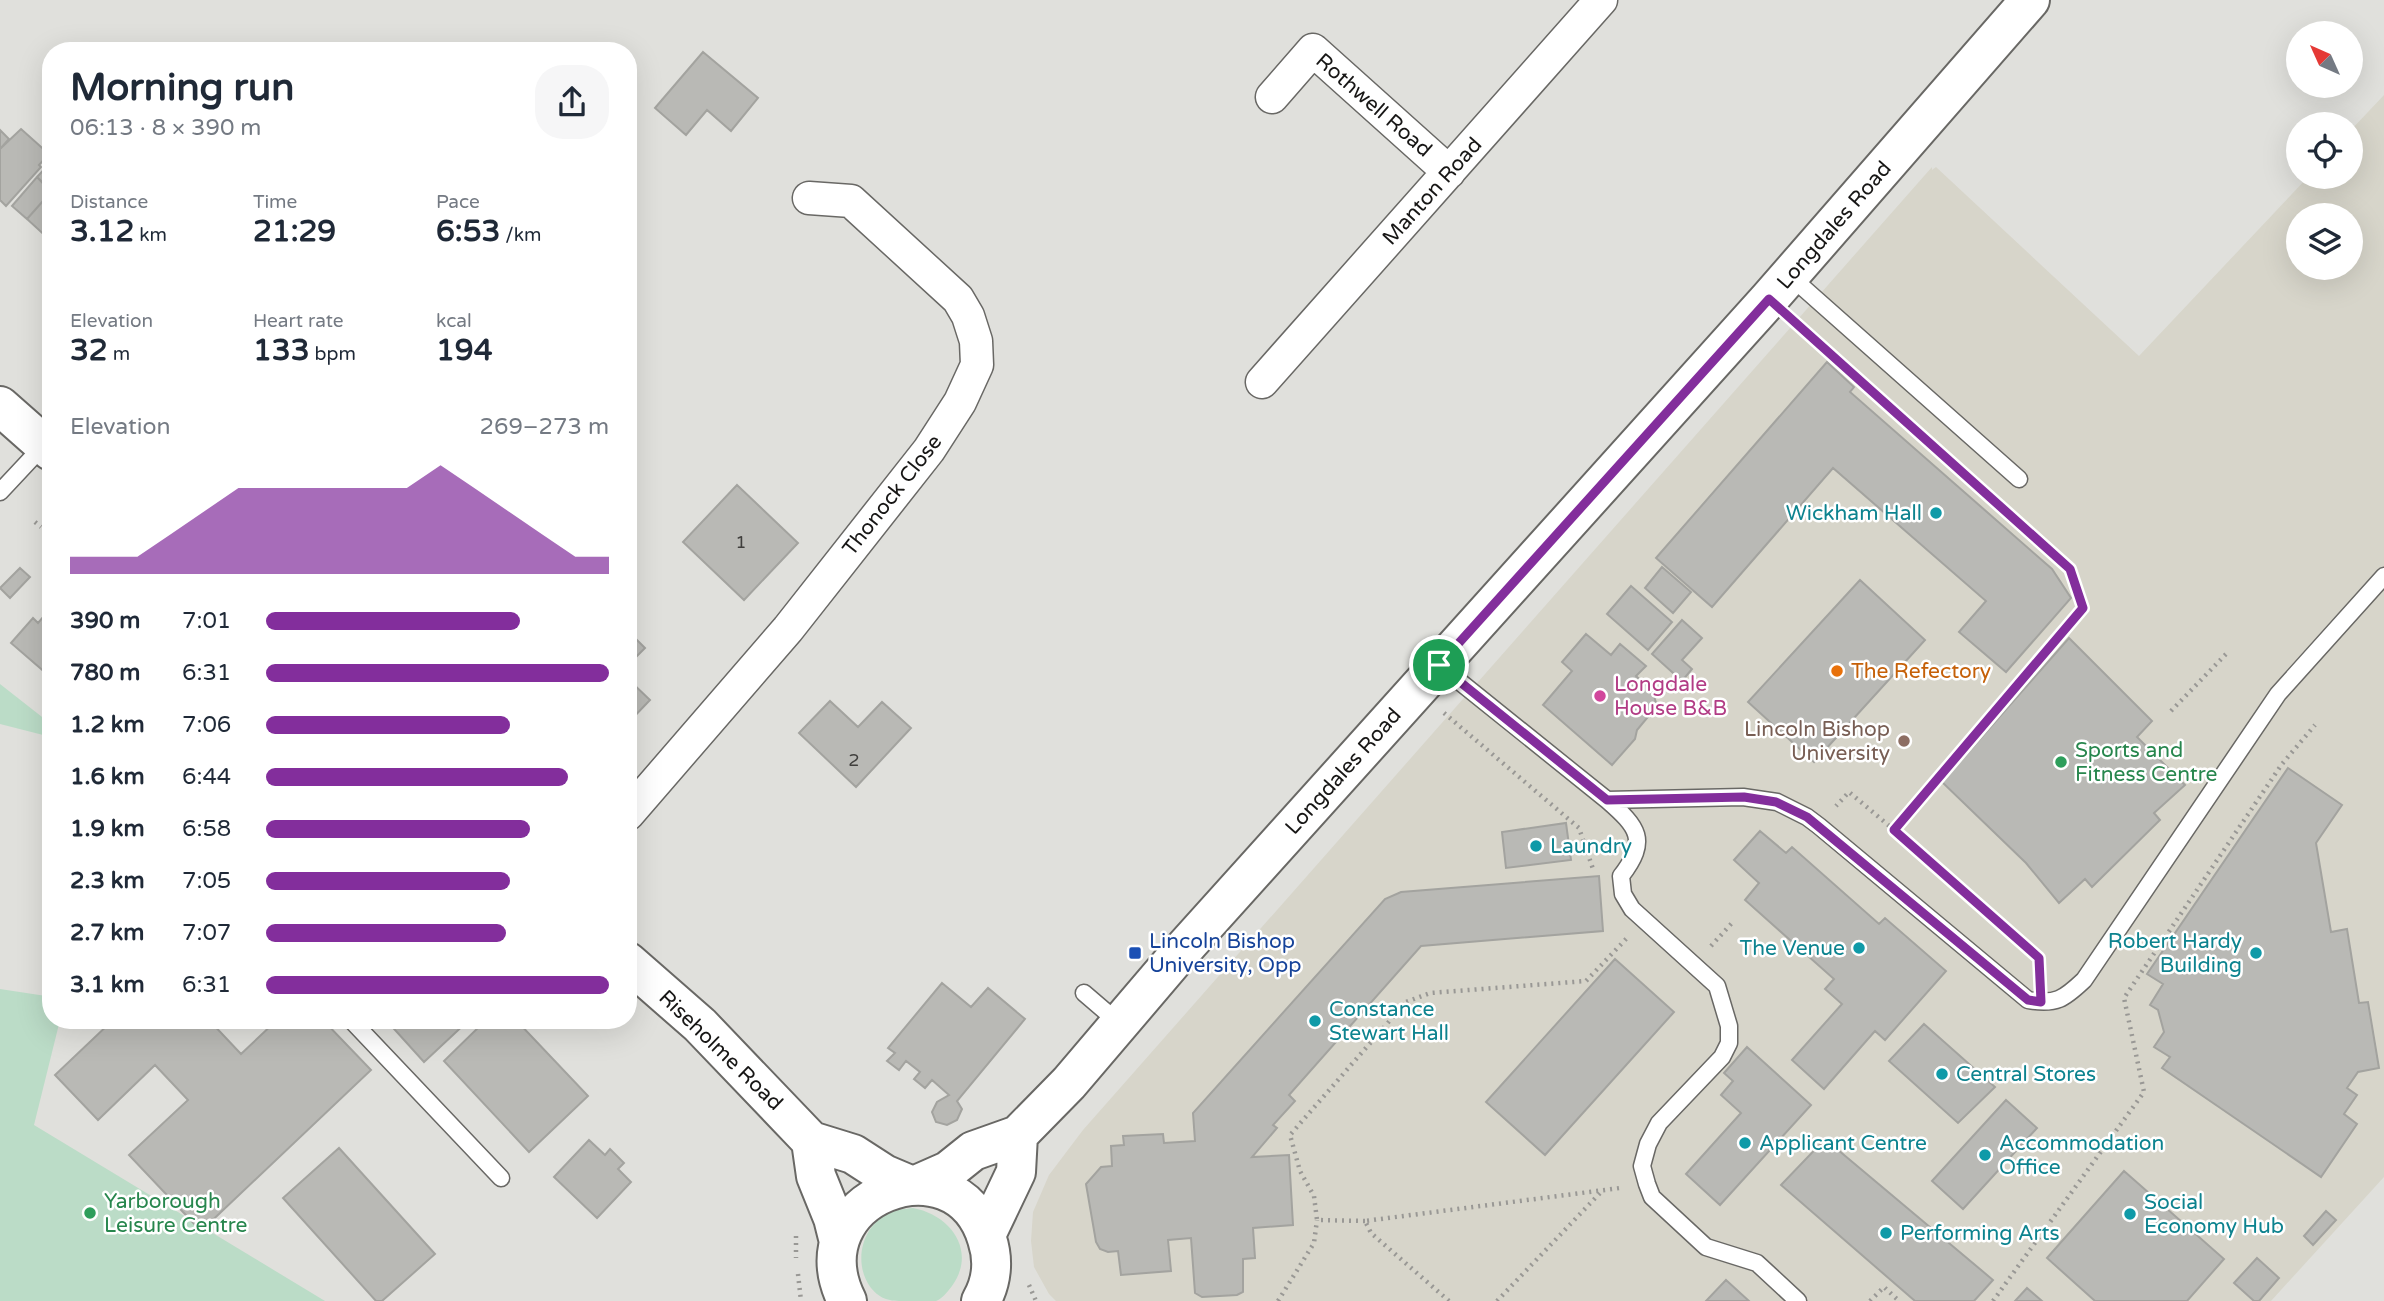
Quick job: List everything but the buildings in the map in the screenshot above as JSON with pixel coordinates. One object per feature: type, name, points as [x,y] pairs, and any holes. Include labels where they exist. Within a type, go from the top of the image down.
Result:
[{"type":"main road","name":"Longdales Road","points":[[839,1242],[850,1218],[869,1200],[892,1188],[912,1186],[948,1171],[973,1152],[1018,1135],[1069,1083],[1119,1023],[1428,677],[1780,288],[2031,0]]},
{"type":"main road","points":[[0,406],[42,443]]},
{"type":"main road","name":"Riseholme Road","points":[[637,970],[700,1025],[811,1141]]},
{"type":"main road","points":[[991,1277],[1016,1172],[1018,1135]]},
{"type":"main road","points":[[841,1297],[837,1273],[839,1242],[833,1218],[816,1176],[811,1141],[853,1154],[884,1174],[912,1186],[936,1189],[960,1200],[976,1216],[991,1277]]},
{"type":"street","name":"Manton Road","points":[[1262,382],[1601,0]]},
{"type":"street","name":"Rothwell Road","points":[[1272,97],[1313,50],[1449,172]]},
{"type":"street","name":"Thonock Close","points":[[637,804],[788,629],[929,450],[960,402],[977,365],[976,341],[968,316],[957,299],[851,201],[808,198]]},
{"type":"lane","points":[[1780,288],[2019,479]]},
{"type":"lane","points":[[0,492],[42,454]]},
{"type":"lane","points":[[1607,800],[1744,797],[1776,802],[1819,826],[2028,1000],[2049,1003],[2069,995],[2084,980],[2278,694],[2384,576]]},
{"type":"lane","points":[[1428,677],[1607,800],[1632,821],[1638,843],[1634,860],[1621,876],[1623,894],[1632,909],[1717,986],[1729,1026],[1729,1043],[1722,1057],[1659,1124],[1648,1144],[1642,1166],[1647,1184],[1653,1197],[1706,1247],[1757,1263],[1798,1301]]},
{"type":"lane","points":[[1084,993],[1119,1023]]},
{"type":"lane","points":[[360,1029],[501,1178]]},
{"type":"path","points":[[1780,288],[2070,569],[2083,608],[1894,830]]},
{"type":"path","points":[[35,523],[41,527]]},
{"type":"path","points":[[2171,711],[2227,653]]},
{"type":"path","points":[[1428,677],[1579,828],[1593,869]]},
{"type":"path","points":[[1993,1301],[2144,1092],[2124,998],[2282,764],[2315,725]]},
{"type":"path","points":[[1819,826],[1849,792],[2039,958],[2041,1002]]},
{"type":"path","points":[[1278,1301],[1314,1243],[1317,1220],[1314,1196],[1300,1171],[1290,1135],[1406,1002],[1430,993],[1586,981],[1644,920]]},
{"type":"path","points":[[1317,1220],[1365,1222],[1647,1184]]},
{"type":"path","points":[[1497,1301],[1603,1190]]},
{"type":"path","points":[[1365,1222],[1371,1233],[1449,1301]]},
{"type":"path","points":[[796,1232],[801,1301]]},
{"type":"path","points":[[1870,1301],[1884,1287],[1899,1301]]},
{"type":"shaded area","name":"Lincoln Bishop University","points":[[2384,95],[2384,1177],[2271,1301],[1056,1301],[1049,1294],[1034,1267],[1031,1241],[1033,1212],[1049,1175],[1083,1130],[1932,167],[1932,170],[1936,167],[2139,356],[2297,189],[2363,189],[2363,117]]},
{"type":"green space","points":[[0,684],[42,717],[42,735],[0,724]]},
{"type":"green space","name":"Yarborough Leisure Centre","points":[[0,989],[42,995],[42,1029],[58,1029],[34,1125],[325,1301],[0,1301]]},
{"type":"green space","points":[[913,1208],[939,1218],[949,1227],[961,1248],[959,1273],[949,1290],[936,1301],[886,1299],[871,1288],[862,1267],[863,1245],[873,1225],[892,1212]]},
{"type":"place","name":"Wickham Hall","points":[[1936,513]]},
{"type":"place","name":"The Refectory","points":[[1837,671]]},
{"type":"place","name":"Longdale House B&B","points":[[1600,696]]},
{"type":"place","name":"Lincoln Bishop University","points":[[1904,741]]},
{"type":"place","name":"Sports and Fitness Centre","points":[[2061,762]]},
{"type":"place","name":"Laundry","points":[[1536,846]]},
{"type":"place","name":"The Venue","points":[[1859,948]]},
{"type":"place","name":"Lincoln Bishop University, Opp","points":[[1135,953]]},
{"type":"place","name":"Robert Hardy Building","points":[[2256,953]]},
{"type":"place","name":"Constance Stewart Hall","points":[[1315,1021]]},
{"type":"place","name":"Central Stores","points":[[1942,1074]]},
{"type":"place","name":"Applicant Centre","points":[[1745,1143]]},
{"type":"place","name":"Accommodation Office","points":[[1985,1155]]},
{"type":"place","name":"Yarborough Leisure Centre","points":[[90,1213]]},
{"type":"place","name":"Social Economy Hub","points":[[2130,1214]]},
{"type":"place","name":"Performing Arts","points":[[1886,1233]]},
{"type":"route","points":[[1769,299],[2070,569],[2083,608],[1894,830],[2039,958],[2041,1002],[2028,1000],[1807,817],[1776,802],[1744,797],[1607,800],[1439,665],[1769,299]]}]
